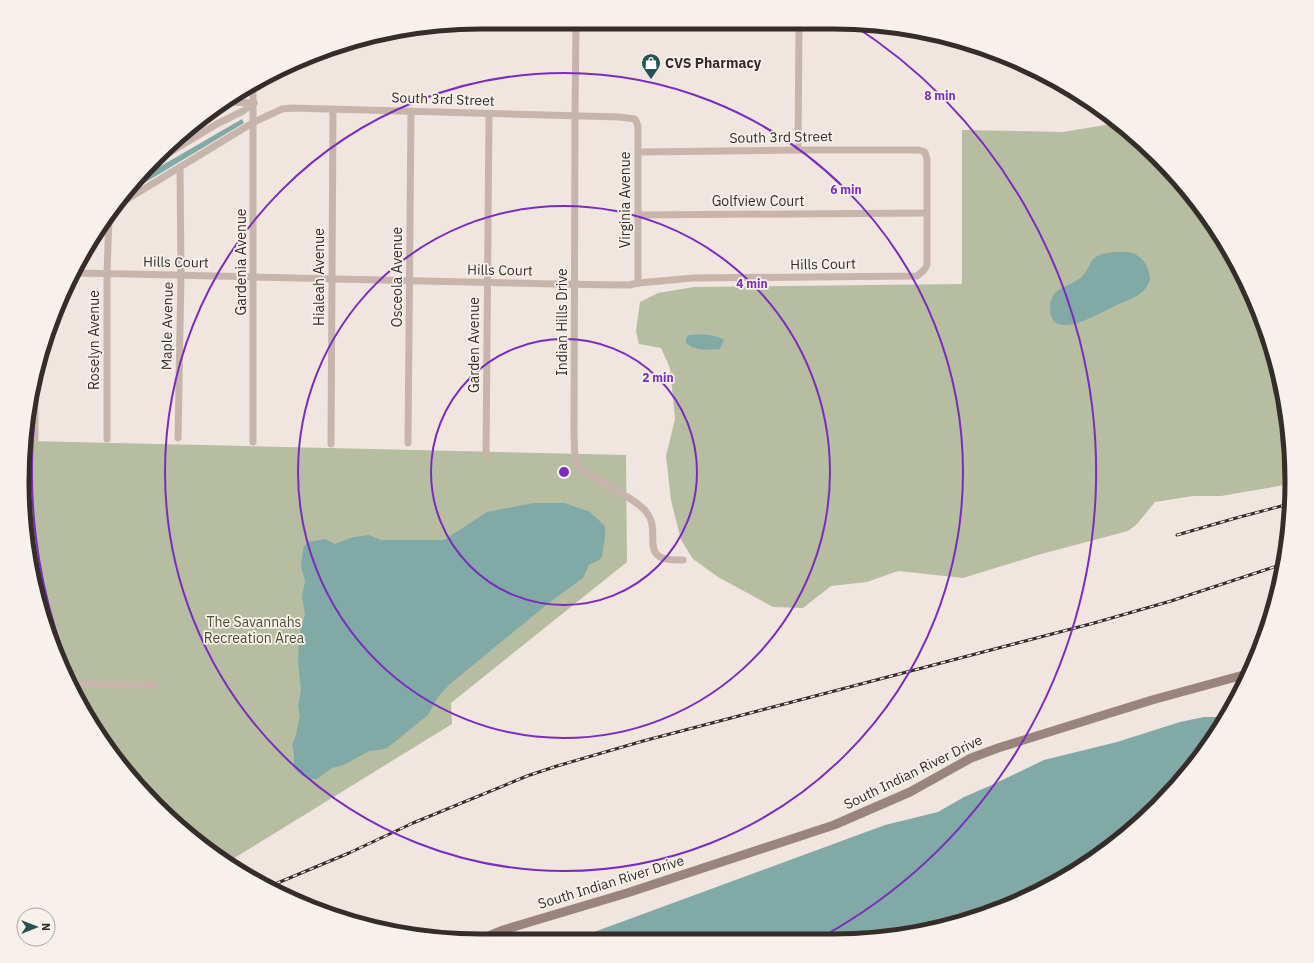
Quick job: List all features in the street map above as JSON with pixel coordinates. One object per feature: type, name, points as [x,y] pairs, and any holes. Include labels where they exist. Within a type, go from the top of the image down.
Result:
[{"type":"main road","name":"South Indian River Drive","points":[[493,934],[627,893],[834,825],[910,792],[971,758],[998,748],[1152,700],[1241,676]]},
{"type":"street","name":"Indian Hills Drive","points":[[576,29],[574,436],[576,459],[579,467],[586,473],[633,501],[647,513],[652,524],[653,549],[658,555],[665,559],[683,560]]},
{"type":"street","points":[[798,150],[799,29]]},
{"type":"street","name":"Gardenia Avenue","points":[[253,91],[253,442]]},
{"type":"street","points":[[235,102],[254,103]]},
{"type":"street","points":[[233,103],[238,106],[238,113]]},
{"type":"street","points":[[173,151],[254,103]]},
{"type":"street","name":"South 3rd Street","points":[[129,198],[254,122],[282,109],[411,111],[619,117],[635,119]]},
{"type":"street","name":"Hialeah Avenue","points":[[331,444],[333,109]]},
{"type":"street","name":"Osceola Avenue","points":[[408,443],[411,111]]},
{"type":"street","name":"Garden Avenue","points":[[486,456],[489,114]]},
{"type":"street","name":"Virginia Avenue","points":[[635,119],[638,126],[638,283]]},
{"type":"street","name":"South 3rd Street","points":[[638,152],[919,150],[925,152],[927,159],[926,213]]},
{"type":"street","name":"Maple Avenue","points":[[178,438],[181,275],[180,167]]},
{"type":"street","name":"Hills Court","points":[[81,272],[487,283],[575,283],[629,285],[693,278],[917,276],[927,265],[926,213]]},
{"type":"street","name":"Golfview Court","points":[[637,215],[926,213]]},
{"type":"street","name":"Roselyn Avenue","points":[[107,439],[107,273],[110,223]]},
{"type":"street","points":[[35,410],[35,439]]},
{"type":"street","points":[[77,684],[154,685]]},
{"type":"green space","points":[[1110,124],[1131,141],[1173,183],[1209,230],[1238,281],[1251,308],[1270,364],[1281,422],[1285,485],[1221,496],[1193,496],[1155,502],[1137,524],[1128,531],[1041,554],[963,578],[898,571],[867,582],[831,586],[803,608],[773,607],[718,577],[693,559],[681,540],[671,500],[666,456],[675,419],[670,368],[661,348],[639,344],[636,331],[640,302],[658,293],[694,287],[962,284],[962,130],[1063,132]]},
{"type":"green space","name":"The Savannahs Recreation Area","points":[[31,441],[626,455],[627,562],[451,703],[452,724],[232,859],[230,858],[183,822],[141,780],[105,733],[76,682],[63,655],[44,599],[33,541],[29,482]]},
{"type":"water","points":[[242,119],[244,123],[138,187],[154,170]]},
{"type":"water","points":[[1128,252],[1141,258],[1150,275],[1150,280],[1147,287],[1143,291],[1132,298],[1078,323],[1067,325],[1059,324],[1053,319],[1050,305],[1054,294],[1081,277],[1094,258],[1102,254]]},
{"type":"water","points":[[689,335],[712,336],[724,340],[720,349],[702,349],[689,346],[686,343],[686,338]]},
{"type":"water","points":[[534,503],[565,503],[590,512],[605,526],[602,557],[589,565],[583,578],[550,602],[450,684],[438,697],[428,715],[386,749],[369,751],[344,765],[332,768],[317,779],[308,779],[301,775],[294,768],[294,754],[292,745],[296,735],[300,715],[298,707],[301,690],[298,663],[299,637],[305,614],[302,597],[305,581],[301,567],[304,546],[308,542],[325,539],[335,544],[353,537],[369,535],[381,540],[444,540],[487,512]]},
{"type":"water","points":[[1204,717],[1219,717],[1209,733],[1173,780],[1131,822],[1084,858],[1033,887],[1006,900],[950,919],[892,930],[862,933],[589,934],[885,825],[938,812],[964,797],[1044,760],[1117,742],[1180,722]]},
{"type":"railway","points":[[1177,535],[1284,505]]},
{"type":"railway","points":[[275,884],[349,853],[413,823],[527,776],[557,766],[643,741],[1094,623],[1171,601],[1277,566]]},
{"type":"place","name":"CVS Pharmacy","points":[[651,80]]}]
